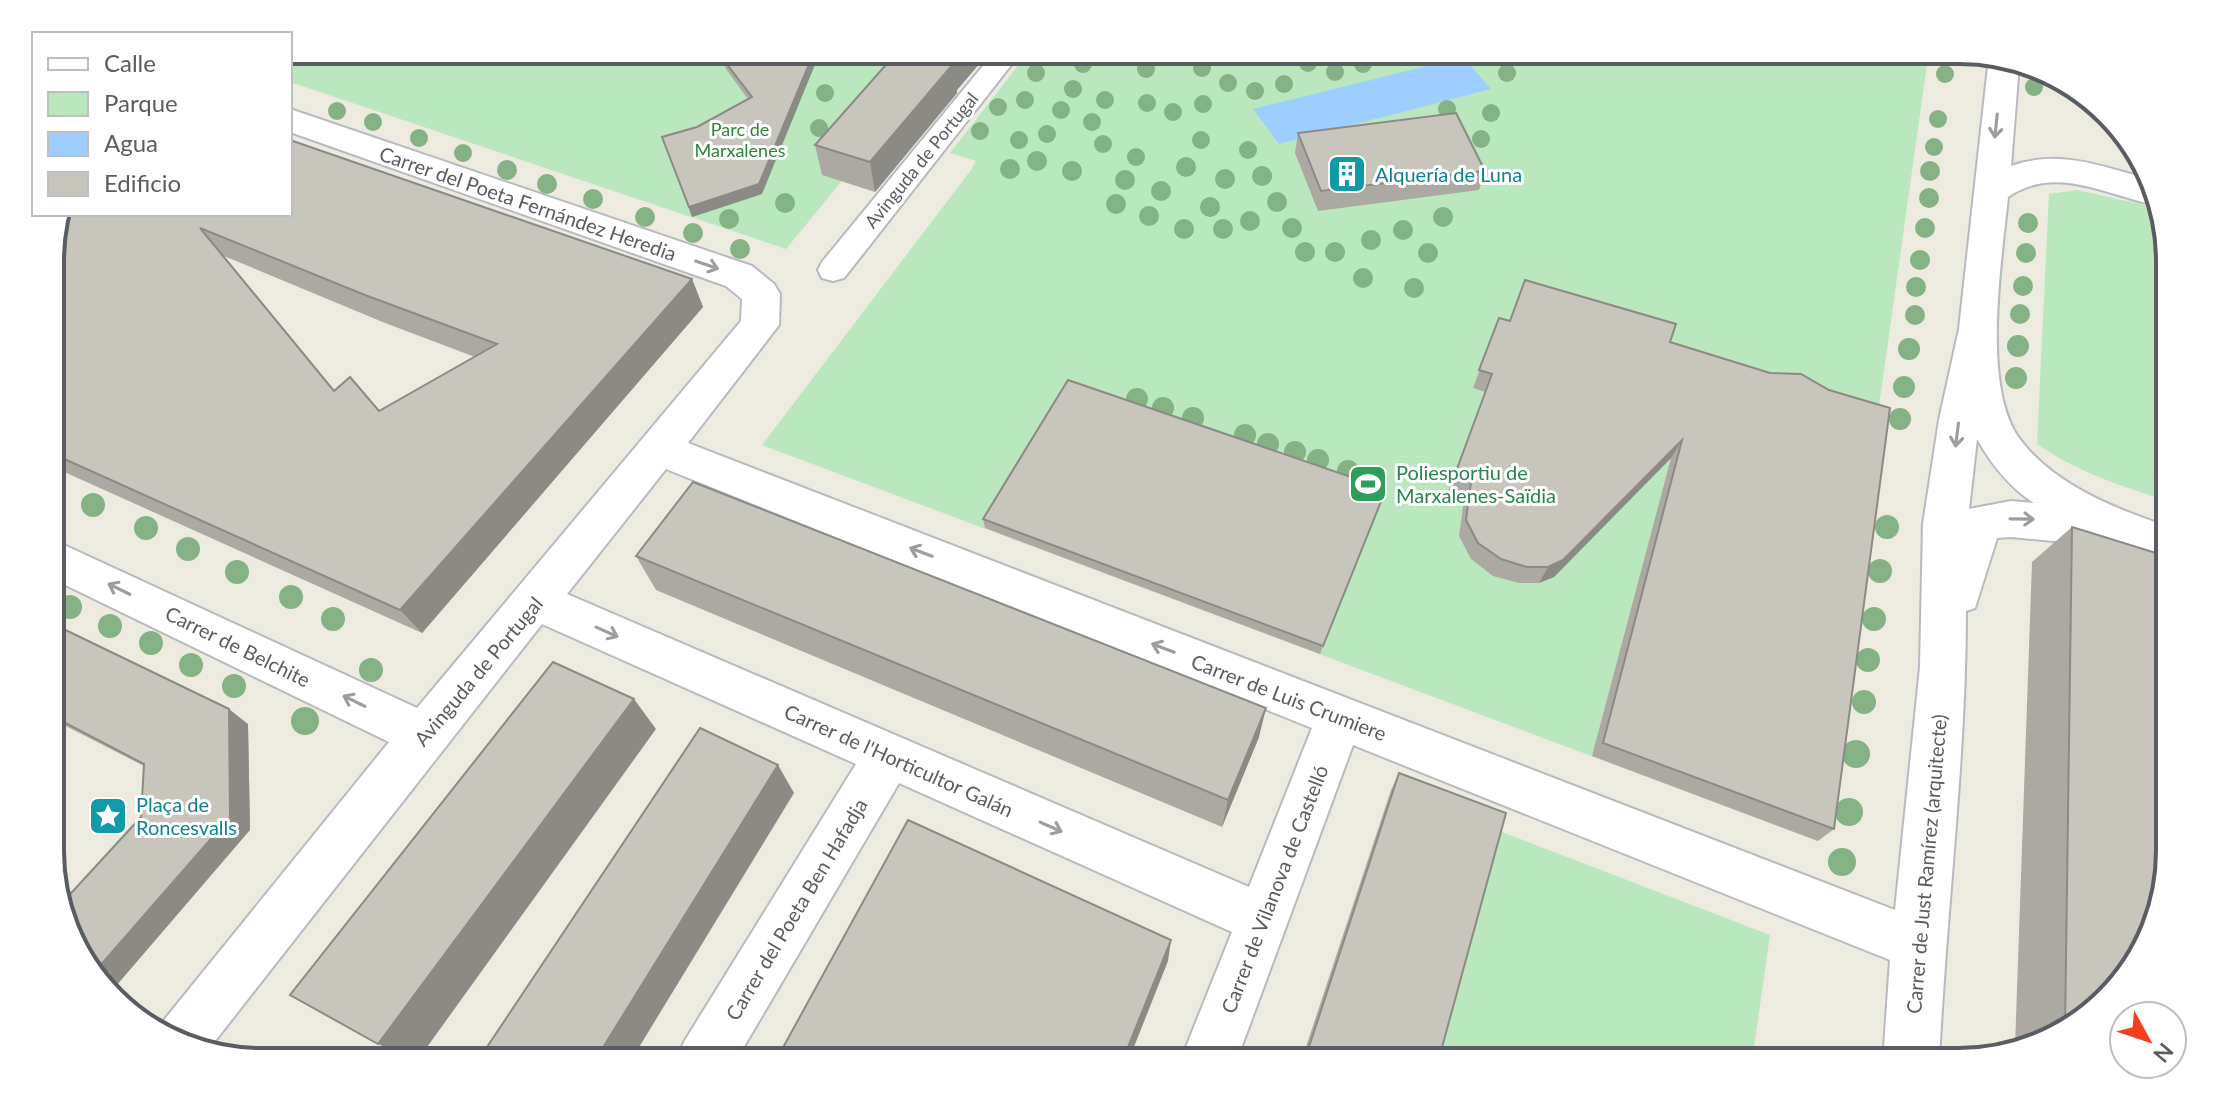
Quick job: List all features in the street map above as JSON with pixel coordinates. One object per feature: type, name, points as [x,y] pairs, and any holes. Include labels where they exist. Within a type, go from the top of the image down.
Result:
[{"type":"street","name":"Avinguda de Portugal","points":[[833,270],[999,64]]},
{"type":"street","points":[[2002,69],[1977,331],[1983,396],[1991,428],[2012,458],[2042,486],[2081,510],[2156,540]]},
{"type":"street","name":"Carrer del Poeta Fernández Heredia","points":[[292,121],[739,276],[761,294]]},
{"type":"street","points":[[1991,192],[2006,179],[2043,167],[2063,169],[2143,190]]},
{"type":"street","name":"Avinguda de Portugal","points":[[198,1038],[424,735],[760,325],[761,294]]},
{"type":"street","name":"Carrer de Just Ramírez (arquitecte)","points":[[1912,1048],[1943,667],[1945,524],[1959,420],[1977,331]]},
{"type":"street","name":"Carrer de Luis Crumiere","points":[[659,449],[1918,945]]},
{"type":"street","name":"Carrer de Just Ramírez (arquitecte)","points":[[1943,667],[1970,549],[1982,522],[2044,520],[2126,530]]},
{"type":"street","name":"Carrer de Belchite","points":[[64,563],[424,735]]},
{"type":"street","name":"Carrer de l'Horticultor Galán","points":[[536,601],[1263,919]]},
{"type":"street","name":"Carrer de Vilanova de Castelló","points":[[1213,1048],[1340,717]]},
{"type":"street","name":"Carrer del Poeta Ben Hafadja","points":[[712,1048],[888,756]]},
{"type":"green space","name":"Parc de Marxalenes","points":[[292,64],[917,64],[824,174],[842,181],[786,249],[292,83]]},
{"type":"green space","name":"Poliesportiu de Marxalenes-Saïdia","points":[[1019,64],[1927,64],[1818,841],[762,445],[976,161],[950,153]]},
{"type":"green space","points":[[2077,190],[2148,206],[2156,261],[2156,497],[2085,471],[2037,444],[2049,194]]},
{"type":"green space","points":[[1494,829],[1770,935],[1754,1048],[1434,1048]]},
{"type":"water","points":[[1435,64],[1469,64],[1491,89],[1279,144],[1253,109]]},
{"type":"building","points":[[727,64],[809,64],[759,184],[689,207],[662,137],[697,127],[752,97]]},
{"type":"building","points":[[887,64],[953,64],[870,162],[815,145]]},
{"type":"building","points":[[1456,113],[1485,171],[1321,191],[1298,133]]},
{"type":"building","points":[[292,141],[692,279],[400,610],[64,459],[64,248],[70,216],[292,216]],"holes":[[[200,228],[497,344],[379,411],[350,377],[334,391]]]},
{"type":"building","points":[[1525,280],[1676,324],[1670,342],[1770,373],[1801,374],[1829,390],[1890,408],[1834,829],[1603,743],[1682,440],[1563,560],[1548,567],[1527,567],[1501,559],[1478,543],[1466,520],[1471,482],[1454,477],[1492,374],[1479,370],[1499,318],[1510,321]]},
{"type":"building","points":[[1068,380],[1386,489],[1323,646],[983,519]]},
{"type":"building","points":[[693,482],[1266,708],[1228,800],[636,556]]},
{"type":"building","points":[[2072,527],[2156,553],[2156,851],[2149,902],[2136,938],[2107,981],[2065,1017]]},
{"type":"building","points":[[64,629],[229,709],[230,817],[101,965],[79,927],[70,895],[141,817],[144,764],[64,722]]},
{"type":"building","points":[[553,662],[634,699],[378,1044],[290,995]]},
{"type":"building","points":[[700,728],[778,765],[603,1048],[486,1048]]},
{"type":"building","points":[[1399,773],[1506,813],[1442,1048],[1309,1048]]},
{"type":"building","points":[[908,820],[1171,940],[1128,1048],[783,1048]]},
{"type":"place","name":"Alquería de Luna","points":[[1347,174]]},
{"type":"place","name":"Poliesportiu de Marxalenes-Saïdia","points":[[1368,484]]},
{"type":"place","name":"Plaça de Roncesvalls","points":[[108,816]]}]
